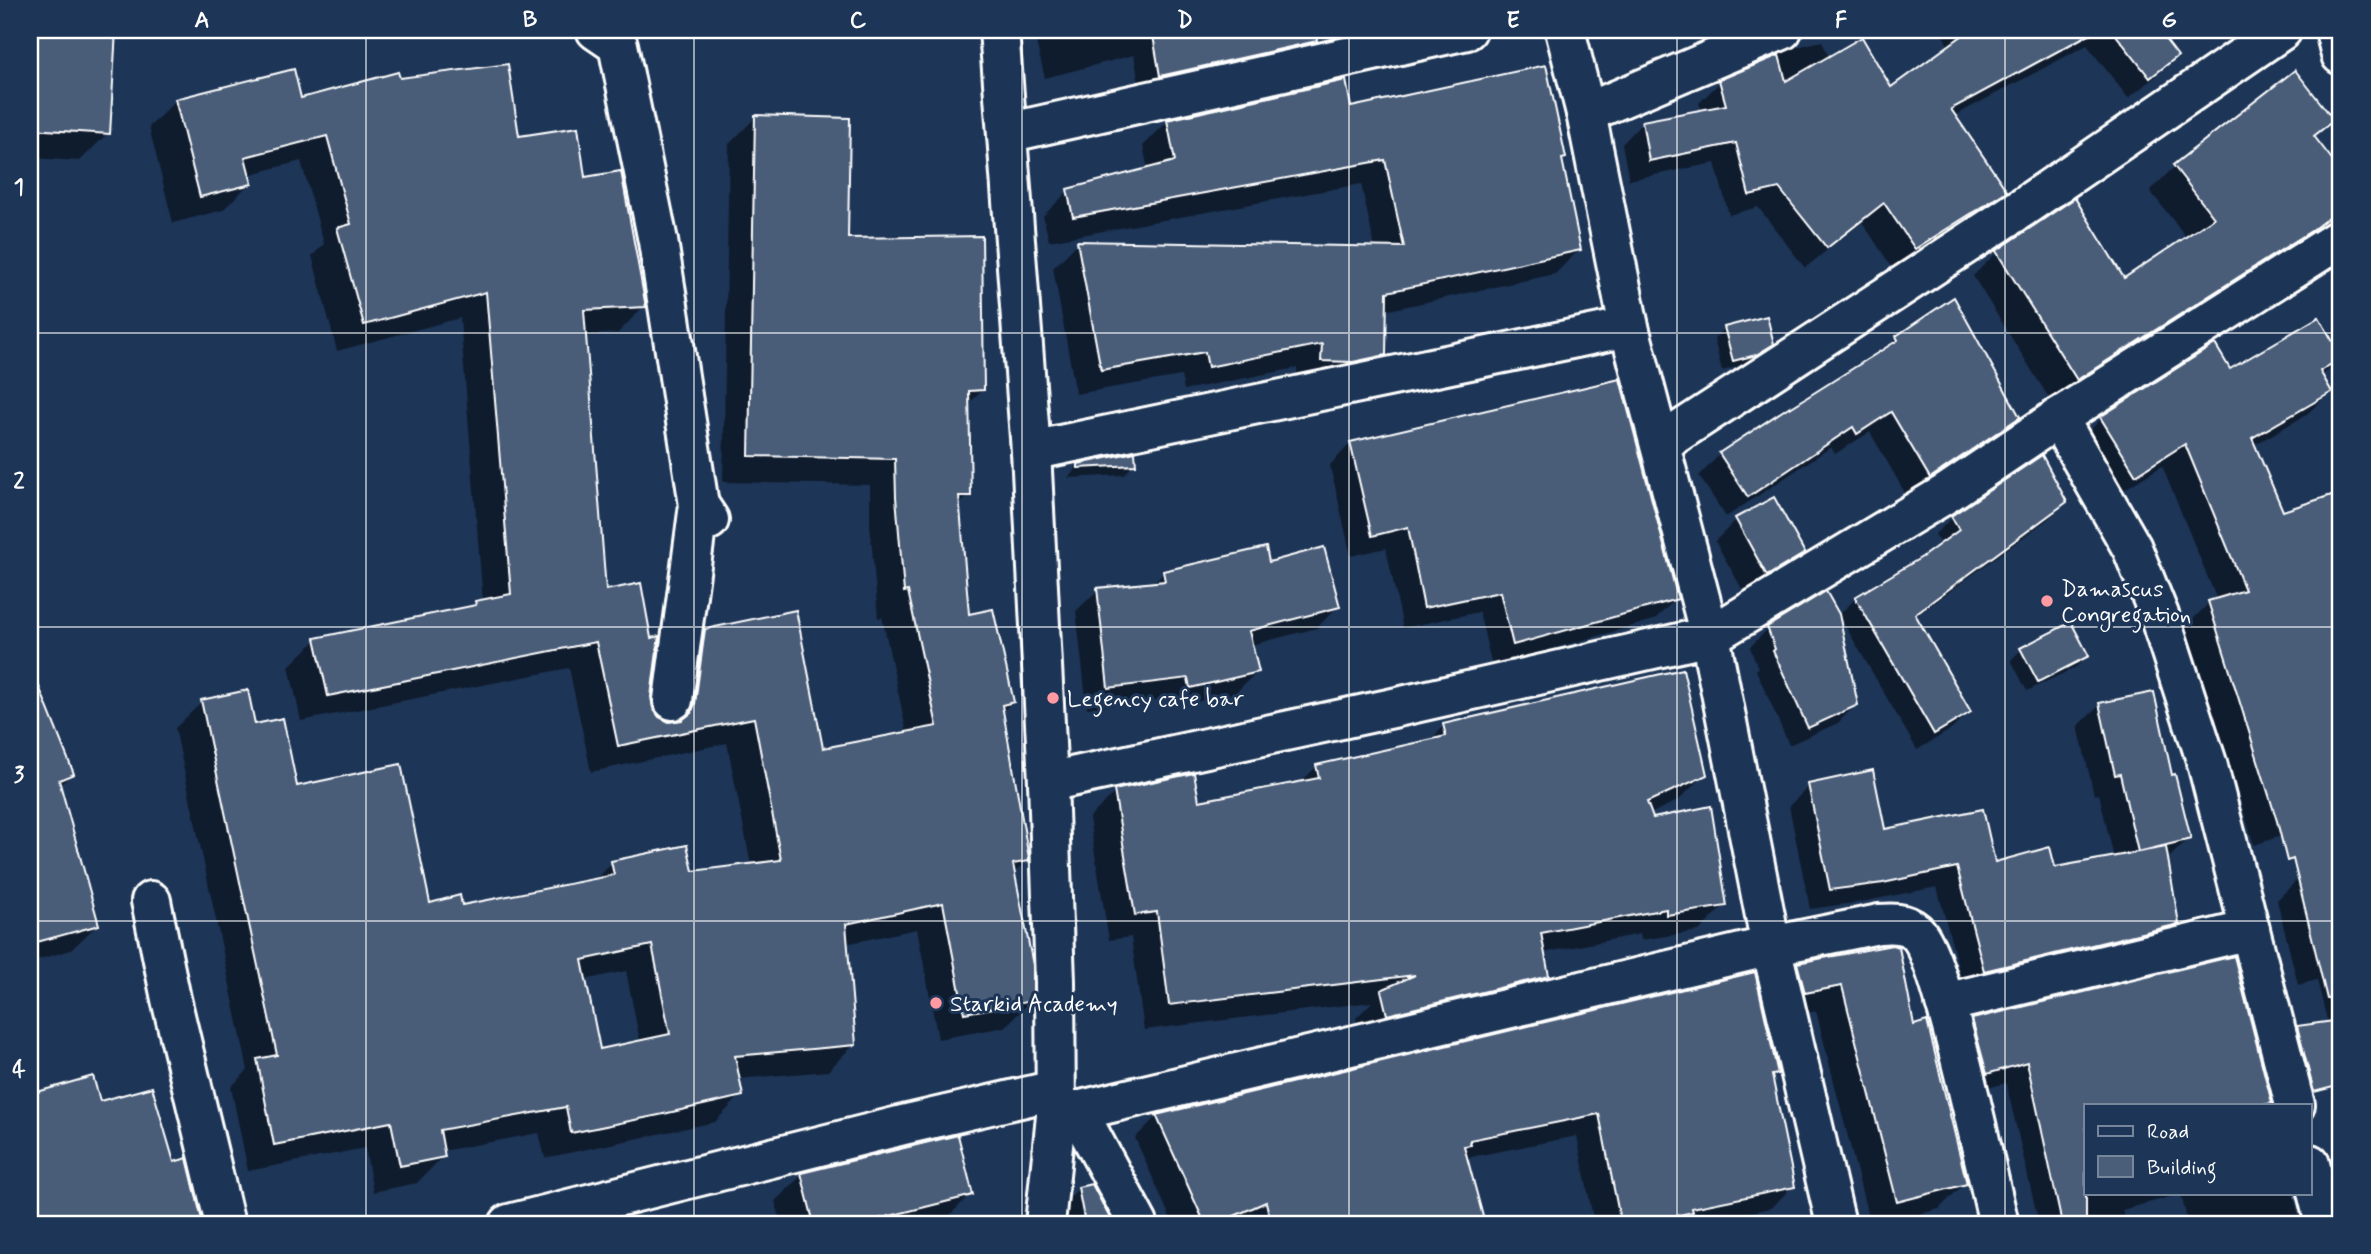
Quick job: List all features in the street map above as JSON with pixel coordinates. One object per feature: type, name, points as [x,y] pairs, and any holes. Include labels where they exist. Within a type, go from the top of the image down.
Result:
[{"type":"street","points":[[596,30],[618,45],[658,241],[704,512],[673,700]]},
{"type":"street","points":[[999,30],[1031,451],[1063,1105],[1045,1224]]},
{"type":"street","points":[[1007,133],[1467,30]]},
{"type":"street","points":[[1564,30],[1586,113],[1629,327],[1710,636],[1771,946],[1836,1224]]},
{"type":"street","points":[[1586,113],[1782,30]]},
{"type":"street","points":[[1660,443],[2011,215],[2282,30]]},
{"type":"street","points":[[2335,30],[2341,55]]},
{"type":"street","points":[[1048,782],[1710,636],[1947,493],[2059,418],[2341,238]]},
{"type":"street","points":[[1031,451],[1629,327]]},
{"type":"street","points":[[2059,418],[2132,548],[2159,615],[2207,763],[2295,1104]]},
{"type":"street","points":[[151,901],[171,999],[225,1224]]},
{"type":"street","points":[[509,1224],[903,1125],[1063,1105],[1771,946],[1879,924],[1897,923],[1916,931],[1925,946],[1945,1003],[1999,1224]]},
{"type":"street","points":[[1945,1003],[2250,929]]},
{"type":"street","points":[[1063,1105],[1138,1224]]},
{"type":"street","points":[[2312,1172],[2325,1224]]},
{"type":"building","points":[[30,30],[116,30],[110,134],[30,129]]},
{"type":"building","points":[[1152,30],[1316,30],[1317,41],[1160,76]]},
{"type":"building","points":[[1970,30],[2097,30],[1951,109],[2007,191],[1915,249],[1884,203],[1827,248],[1779,188],[1749,195],[1736,143],[1649,161],[1642,121],[1726,105],[1719,80],[1779,55],[1786,81],[1862,37],[1891,87]]},
{"type":"building","points":[[2112,30],[2158,30],[2178,56],[2150,78]]},
{"type":"building","points":[[508,64],[519,136],[578,127],[585,177],[621,171],[646,307],[584,310],[606,590],[641,583],[651,638],[659,636],[651,697],[653,708],[659,717],[669,722],[682,720],[691,713],[695,704],[705,629],[796,610],[823,748],[937,726],[908,591],[904,592],[895,459],[749,456],[755,115],[850,118],[848,238],[982,236],[984,390],[969,391],[971,496],[959,496],[969,614],[993,609],[1014,702],[1002,705],[1029,858],[1029,861],[1013,864],[1033,965],[1033,1001],[964,1013],[943,903],[846,924],[856,1045],[735,1056],[743,1096],[571,1133],[566,1107],[440,1130],[445,1157],[400,1166],[391,1122],[274,1145],[257,1059],[277,1055],[201,700],[248,690],[255,724],[283,718],[297,786],[401,764],[430,903],[460,895],[462,905],[614,875],[611,861],[687,845],[693,871],[781,860],[754,718],[618,746],[596,642],[328,696],[315,638],[476,605],[475,601],[511,594],[486,292],[364,325],[337,228],[351,224],[327,136],[245,157],[252,184],[200,197],[175,99],[294,69],[301,98],[398,72],[400,78]],"holes":[[[652,945],[670,1034],[600,1049],[582,960]]]},
{"type":"building","points":[[1546,65],[1566,158],[1562,159],[1581,250],[1387,292],[1386,355],[1353,362],[1321,361],[1322,344],[1208,367],[1205,352],[1101,370],[1077,241],[1404,247],[1385,160],[1073,217],[1067,189],[1175,161],[1167,120],[1346,80],[1351,107]]},
{"type":"building","points":[[2295,70],[2334,120],[2314,136],[2341,171],[2341,208],[2311,231],[2077,380],[1996,251],[2075,198],[2124,278],[2214,218],[2173,165]]},
{"type":"building","points":[[1954,297],[2020,417],[1930,478],[1891,412],[1857,434],[1853,427],[1748,497],[1719,453],[1898,340],[1896,336]]},
{"type":"building","points":[[1767,316],[1774,344],[1756,355],[1733,361],[1724,327]]},
{"type":"building","points":[[2319,317],[2341,356],[2320,371],[2332,392],[2252,438],[2283,511],[2341,492],[2341,998],[2327,999],[2293,859],[2287,861],[2208,601],[2245,590],[2185,444],[2136,475],[2100,417],[2215,344],[2230,369]]},
{"type":"building","points":[[1620,379],[1678,599],[1513,645],[1500,592],[1424,608],[1408,527],[1372,536],[1350,442]]},
{"type":"building","points":[[1135,452],[1136,465],[1078,468],[1078,464]]},
{"type":"building","points":[[2042,455],[2067,502],[1915,614],[1971,712],[1934,734],[1855,597],[1922,557],[1959,530],[1951,516]]},
{"type":"building","points":[[1774,497],[1805,553],[1767,576],[1735,518]]},
{"type":"building","points":[[1266,547],[1269,562],[1324,547],[1340,607],[1249,631],[1259,672],[1190,688],[1188,678],[1108,688],[1097,588],[1165,581],[1163,571]]},
{"type":"building","points":[[1826,591],[1839,614],[1858,705],[1808,728],[1773,651],[1775,649],[1767,627]]},
{"type":"building","points":[[2071,622],[2089,656],[2038,682],[2020,648]]},
{"type":"building","points":[[30,669],[74,774],[59,780],[99,925],[30,944]]},
{"type":"building","points":[[1683,669],[1707,775],[1647,802],[1653,818],[1711,806],[1727,906],[1666,915],[1666,909],[1541,933],[1549,976],[1387,1015],[1381,990],[1415,975],[1169,1005],[1157,912],[1135,915],[1114,790],[1194,773],[1199,801],[1319,778],[1316,765],[1446,736],[1443,724]]},
{"type":"building","points":[[2154,692],[2172,775],[2175,774],[2191,839],[2138,852],[2120,774],[2115,775],[2099,703]]},
{"type":"building","points":[[1873,770],[1885,829],[1983,809],[1995,862],[2050,847],[2055,867],[2166,847],[2179,924],[1984,971],[1957,867],[1883,883],[1830,890],[1808,784]]},
{"type":"building","points":[[1892,945],[1899,947],[1914,1025],[1927,1021],[1967,1184],[1897,1202],[1842,986],[1805,993],[1797,963]]},
{"type":"building","points":[[2234,956],[2272,1103],[2084,1104],[2086,1224],[2062,1224],[2027,1062],[1987,1074],[1972,1019]]},
{"type":"building","points":[[1755,972],[1778,1074],[1772,1075],[1795,1187],[1692,1208],[1693,1212],[1665,1218],[1666,1224],[1621,1224],[1599,1114],[1470,1140],[1471,1145],[1464,1146],[1485,1224],[1271,1224],[1266,1202],[1216,1224],[1205,1224],[1156,1115]]},
{"type":"building","points":[[2341,1020],[2341,1085],[2314,1092],[2297,1026]]},
{"type":"building","points":[[93,1076],[100,1101],[152,1087],[174,1162],[187,1158],[203,1224],[39,1224],[30,1191],[30,1094]]},
{"type":"building","points":[[958,1135],[973,1195],[858,1224],[814,1224],[801,1173]]},
{"type":"building","points":[[1092,1184],[1113,1224],[1085,1224],[1078,1187]]},
{"type":"place","name":"Damascus Congregation","points":[[2047,601]]},
{"type":"place","name":"Legency cafe bar","points":[[1053,698]]},
{"type":"place","name":"Starkid Academy","points":[[936,1003]]}]
